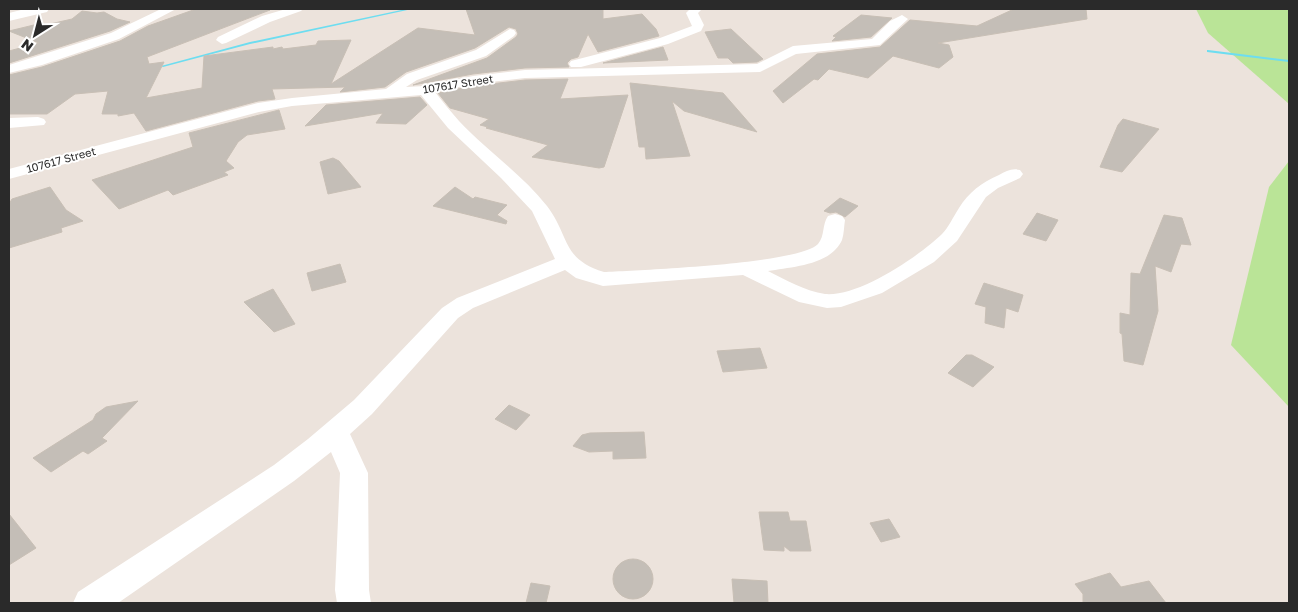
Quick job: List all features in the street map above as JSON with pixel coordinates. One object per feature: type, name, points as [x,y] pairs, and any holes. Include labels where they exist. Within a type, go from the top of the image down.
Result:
[{"type":"main road","points":[[9,17],[42,9]]},
{"type":"street","points":[[9,69],[37,62],[114,36],[170,9]]},
{"type":"street","points":[[222,40],[266,19],[297,9]]},
{"type":"street","points":[[556,72],[581,62],[664,41],[697,28],[698,25],[692,13],[696,9]]},
{"type":"street","name":"107617 Street","points":[[9,174],[258,108],[292,102],[425,90],[473,80],[556,72],[685,71],[760,68],[793,50],[876,42],[894,24],[902,19]]},
{"type":"street","points":[[391,93],[404,81],[481,53],[510,33]]},
{"type":"street","points":[[425,90],[454,125],[507,174],[540,209],[567,262],[584,273],[603,279],[746,268],[793,261],[824,250],[832,239],[836,220]]},
{"type":"street","points":[[9,123],[38,122]]},
{"type":"street","points":[[746,268],[821,300],[836,301],[862,294],[925,260],[941,247],[956,230],[980,193],[1014,174]]},
{"type":"street","points":[[90,603],[284,473],[335,432],[362,407],[450,313],[465,303],[567,262]]},
{"type":"street","points":[[335,432],[354,473],[352,590],[354,603]]},
{"type":"green space","points":[[1196,9],[1289,9],[1289,104],[1208,33]]},
{"type":"green space","points":[[1289,161],[1289,407],[1231,345],[1269,187]]},
{"type":"building","points":[[196,9],[270,10],[147,57],[149,64],[164,62],[146,98],[202,88],[204,56],[273,47],[273,49],[282,47],[283,49],[316,45],[318,41],[351,40],[331,84],[418,28],[475,35],[466,9],[603,9],[603,19],[642,14],[656,29],[659,36],[598,52],[588,34],[578,57],[571,59],[567,63],[569,67],[525,68],[473,74],[413,85],[487,58],[516,37],[518,34],[516,29],[509,27],[475,48],[406,72],[385,87],[340,92],[345,87],[272,89],[275,99],[258,101],[146,131],[134,113],[118,116],[118,114],[102,114],[108,91],[75,94],[47,114],[9,114],[9,75],[42,67],[120,41],[148,26]]},
{"type":"building","points":[[1014,9],[1086,9],[1087,19],[938,43],[949,45],[953,57],[939,68],[893,56],[868,78],[829,69],[818,80],[814,79],[783,103],[773,91],[817,54],[880,47],[910,20],[977,26]]},
{"type":"building","points":[[82,11],[104,12],[117,19],[130,22],[110,31],[9,63],[9,51],[39,43],[9,31],[72,19]]},
{"type":"building","points":[[861,15],[892,18],[871,37],[832,41],[836,37],[833,36]]},
{"type":"building","points":[[731,29],[763,59],[757,62],[733,63],[728,58],[718,58],[705,32]]},
{"type":"building","points":[[663,47],[668,60],[603,63]]},
{"type":"building","points":[[568,79],[560,99],[628,95],[604,167],[599,168],[532,157],[548,145],[486,128],[488,127],[480,125],[489,119],[450,108],[438,93],[473,86],[525,80]]},
{"type":"building","points":[[630,83],[723,93],[757,132],[684,111],[672,101],[690,156],[646,159],[645,147],[639,147]]},
{"type":"building","points":[[420,97],[427,105],[406,124],[376,123],[383,113],[305,126],[326,105]]},
{"type":"building","points":[[279,110],[285,129],[247,135],[238,142],[226,161],[234,168],[224,172],[228,175],[173,195],[168,190],[119,209],[92,180],[193,147],[189,133]]},
{"type":"building","points":[[1123,119],[1159,129],[1122,172],[1100,167],[1118,125]]},
{"type":"building","points":[[333,158],[339,161],[361,187],[328,194],[320,162]]},
{"type":"building","points":[[50,187],[66,210],[83,221],[61,228],[62,232],[9,248],[9,204],[12,199]]},
{"type":"building","points":[[455,187],[473,199],[475,197],[507,205],[497,215],[507,221],[506,224],[433,206]]},
{"type":"building","points":[[840,198],[858,206],[845,217],[836,212],[824,211]]},
{"type":"building","points":[[1037,213],[1058,220],[1046,241],[1023,234]]},
{"type":"building","points":[[1164,215],[1182,218],[1191,245],[1181,244],[1171,272],[1155,266],[1158,311],[1143,365],[1124,361],[1122,334],[1120,333],[1120,313],[1130,315],[1131,273],[1140,274]]},
{"type":"building","points":[[340,264],[346,282],[312,291],[307,273]]},
{"type":"building","points":[[984,283],[1023,295],[1018,312],[1006,308],[1004,328],[985,323],[986,307],[975,304]]},
{"type":"building","points":[[273,289],[295,324],[274,332],[244,302]]},
{"type":"building","points":[[760,348],[767,368],[723,372],[717,351]]},
{"type":"building","points":[[966,355],[972,355],[994,367],[973,387],[948,373]]},
{"type":"building","points":[[138,401],[102,438],[107,441],[88,454],[83,451],[51,472],[33,458],[93,420],[96,414],[106,407]]},
{"type":"building","points":[[509,405],[530,415],[516,430],[495,419]]},
{"type":"building","points":[[644,432],[646,458],[613,459],[613,451],[589,452],[573,446],[582,435],[590,433]]},
{"type":"building","points":[[759,512],[788,512],[790,521],[806,521],[811,551],[790,551],[784,546],[784,551],[764,550]]},
{"type":"building","points":[[9,514],[36,548],[9,565]]},
{"type":"building","points":[[889,519],[900,537],[881,542],[870,523]]},
{"type":"building","points":[[633,559],[647,565],[653,579],[647,593],[633,599],[619,593],[613,579],[619,565]]},
{"type":"building","points":[[1110,573],[1121,587],[1149,581],[1166,603],[1083,603],[1083,594],[1075,584]]},
{"type":"building","points":[[732,579],[767,581],[768,603],[734,603]]},
{"type":"building","points":[[531,583],[550,586],[546,603],[526,603]]},
{"type":"waterway","points":[[163,66],[250,43],[410,9]]},
{"type":"waterway","points":[[1208,51],[1289,61]]}]
